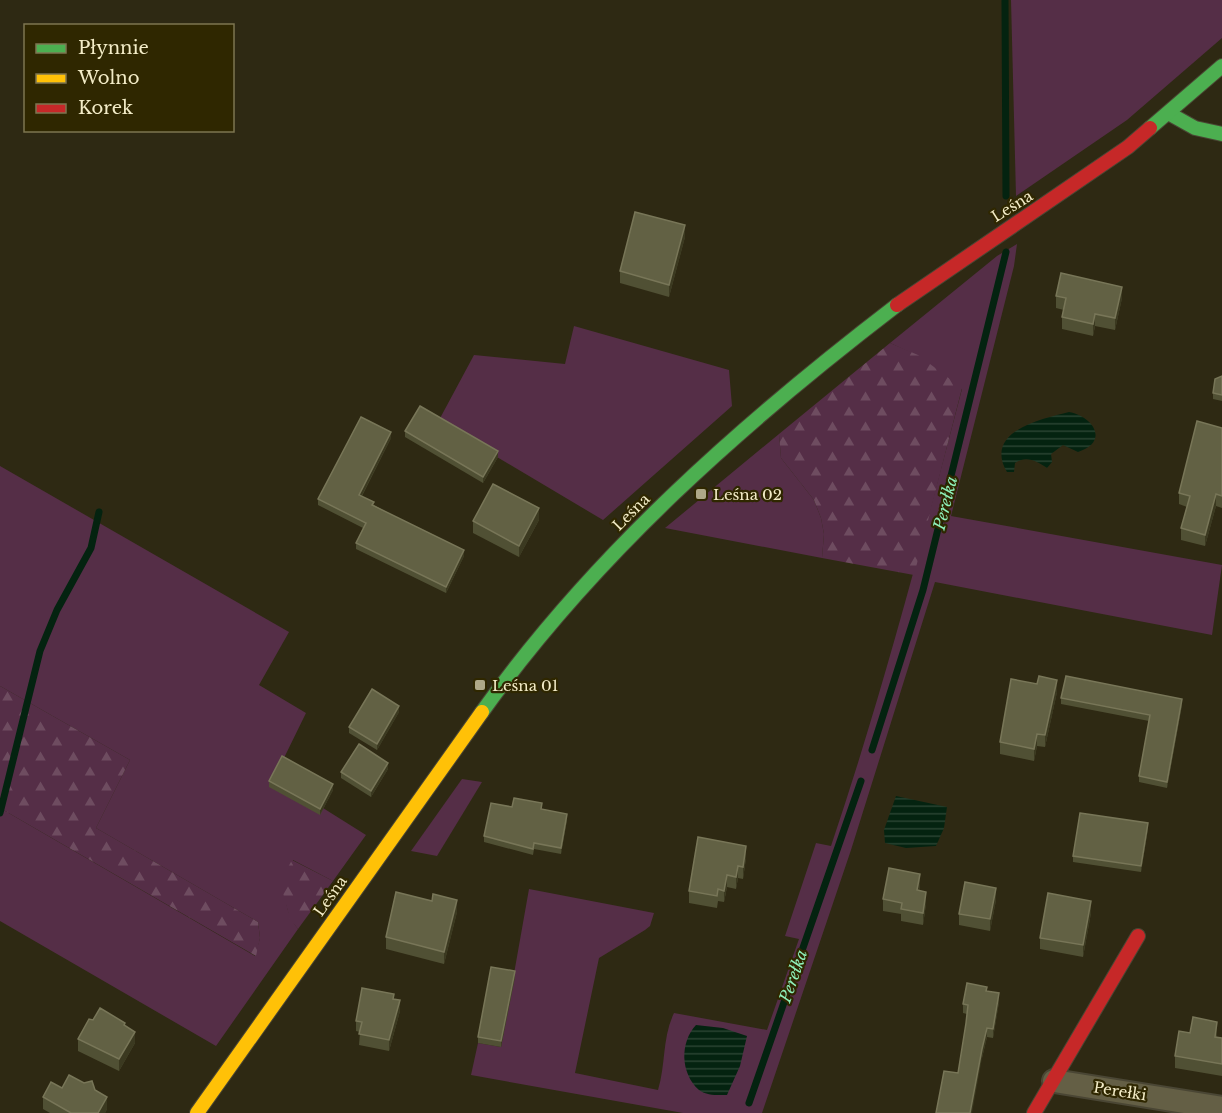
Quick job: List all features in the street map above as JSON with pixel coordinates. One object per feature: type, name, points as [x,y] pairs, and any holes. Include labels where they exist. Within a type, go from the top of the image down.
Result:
[{"type":"street","name":"Leśna","points":[[197,1113],[502,684],[569,601],[640,526],[713,457],[829,357],[910,295],[997,234],[1082,181],[1170,114],[1222,66]]},
{"type":"street","points":[[1170,114],[1195,128],[1222,134]]},
{"type":"street","points":[[1034,1113],[1138,936]]},
{"type":"street","name":"Perełki","points":[[1054,1081],[1222,1108]]},
{"type":"green space","points":[[1011,0],[1222,0],[1222,38],[1127,120],[1016,196]]},
{"type":"green space","points":[[1017,244],[1014,266],[951,516],[1222,565],[1212,635],[935,582],[851,850],[762,1113],[683,1113],[471,1075],[478,1043],[501,1047],[529,889],[654,913],[650,926],[599,958],[575,1073],[658,1090],[666,1041],[674,1013],[767,1030],[799,939],[785,936],[816,843],[831,846],[850,789],[901,618],[962,389],[918,356],[890,343],[997,256]]},
{"type":"green space","points":[[574,326],[729,370],[732,406],[603,520],[438,422],[474,355],[565,364]]},
{"type":"green space","points":[[890,343],[918,355],[962,388],[914,575],[822,558],[824,534],[814,500],[781,458],[779,434]]},
{"type":"green space","points":[[779,434],[781,458],[814,500],[821,518],[824,534],[822,558],[665,528]]},
{"type":"green space","points":[[0,466],[289,632],[259,685],[306,713],[282,762],[323,808],[366,835],[333,881],[293,860],[286,904],[298,929],[216,1046],[0,921],[0,808],[255,956],[260,938],[258,922],[96,828],[130,760],[0,686]]},
{"type":"green space","points":[[0,686],[130,760],[96,828],[258,922],[260,938],[256,956],[0,808]]},
{"type":"green space","points":[[462,779],[482,782],[437,856],[411,851]]},
{"type":"green space","points":[[292,860],[333,881],[298,929],[290,919],[280,882]]},
{"type":"shaded area","points":[[1069,412],[1078,414],[1091,424],[1096,436],[1088,448],[1078,452],[1063,445],[1051,454],[1052,462],[1047,468],[1035,461],[1023,459],[1015,463],[1014,472],[1007,472],[1002,458],[1003,446],[1009,437],[1031,423]]},
{"type":"shaded area","points":[[896,796],[947,807],[944,828],[936,846],[906,848],[885,843],[884,830]]},
{"type":"shaded area","points":[[696,1025],[723,1028],[747,1036],[740,1066],[727,1095],[702,1092],[688,1075],[685,1066],[685,1049],[687,1040]]},
{"type":"building","points":[[635,212],[685,225],[669,285],[620,271]]},
{"type":"building","points":[[1061,273],[1122,287],[1115,318],[1095,314],[1093,324],[1062,317],[1066,298],[1056,296]]},
{"type":"building","points":[[1222,376],[1222,395],[1213,393],[1215,379]]},
{"type":"building","points":[[420,406],[498,451],[483,477],[405,431]]},
{"type":"building","points":[[361,417],[391,432],[359,495],[374,502],[372,505],[464,550],[446,587],[356,543],[366,523],[318,499]]},
{"type":"building","points":[[1197,421],[1222,428],[1222,496],[1216,494],[1205,535],[1181,528],[1190,496],[1179,493]]},
{"type":"building","points":[[493,484],[539,508],[519,546],[473,521]]},
{"type":"building","points":[[1039,676],[1057,680],[1045,735],[1037,734],[1034,749],[1000,742],[1011,679],[1037,684]]},
{"type":"building","points":[[1066,676],[1182,699],[1167,782],[1139,776],[1150,715],[1061,698]]},
{"type":"building","points":[[372,689],[399,706],[377,744],[349,727]]},
{"type":"building","points":[[359,744],[388,763],[371,791],[341,772]]},
{"type":"building","points":[[282,756],[333,784],[320,809],[269,781]]},
{"type":"building","points":[[514,798],[542,803],[541,809],[567,814],[561,848],[534,843],[533,849],[484,836],[491,803],[512,807]]},
{"type":"building","points":[[1080,813],[1148,823],[1141,866],[1073,856]]},
{"type":"building","points":[[698,837],[746,846],[743,867],[738,866],[736,877],[727,875],[724,891],[718,889],[717,896],[689,891]]},
{"type":"building","points":[[889,868],[920,874],[917,890],[926,892],[923,913],[901,909],[902,903],[883,899]]},
{"type":"building","points":[[965,882],[996,888],[990,919],[959,914]]},
{"type":"building","points":[[396,892],[432,901],[433,894],[457,900],[444,952],[386,937]]},
{"type":"building","points":[[1048,893],[1091,901],[1083,945],[1040,938]]},
{"type":"building","points":[[491,967],[515,971],[501,1041],[478,1037]]},
{"type":"building","points":[[967,983],[987,987],[986,991],[999,993],[993,1029],[987,1028],[970,1113],[936,1113],[944,1071],[958,1073],[968,1005],[963,1004]]},
{"type":"building","points":[[362,988],[394,994],[393,999],[400,1000],[389,1040],[359,1034],[362,1022],[356,1021]]},
{"type":"building","points":[[100,1008],[135,1032],[119,1059],[78,1039],[89,1019],[93,1020]]},
{"type":"building","points":[[1193,1017],[1217,1022],[1215,1037],[1222,1038],[1222,1064],[1175,1056],[1179,1031],[1190,1033]]},
{"type":"building","points":[[69,1075],[84,1083],[92,1081],[95,1090],[107,1097],[98,1113],[71,1113],[43,1097],[51,1082],[62,1088]]},
{"type":"waterway","name":"Perełka","points":[[1005,0],[1006,196]]},
{"type":"waterway","name":"Perełka","points":[[872,750],[923,590],[1006,252]]},
{"type":"waterway","points":[[0,813],[40,651],[57,610],[91,548],[99,512]]},
{"type":"waterway","name":"Perełka","points":[[749,1103],[861,781]]},
{"type":"traffic: fast","points":[[1150,128],[1222,66]]},
{"type":"traffic: fast","points":[[1170,114],[1195,128],[1222,134]]},
{"type":"traffic: fast","points":[[482,712],[573,598],[674,494],[783,396],[897,305]]},
{"type":"traffic: slow","points":[[197,1113],[482,712]]},
{"type":"traffic: jam","points":[[897,305],[1128,147],[1150,128]]},
{"type":"traffic: jam","points":[[1034,1113],[1138,936]]},
{"type":"place","name":"Leśna 02","points":[[701,494]]},
{"type":"place","name":"Leśna 01","points":[[480,685]]}]
